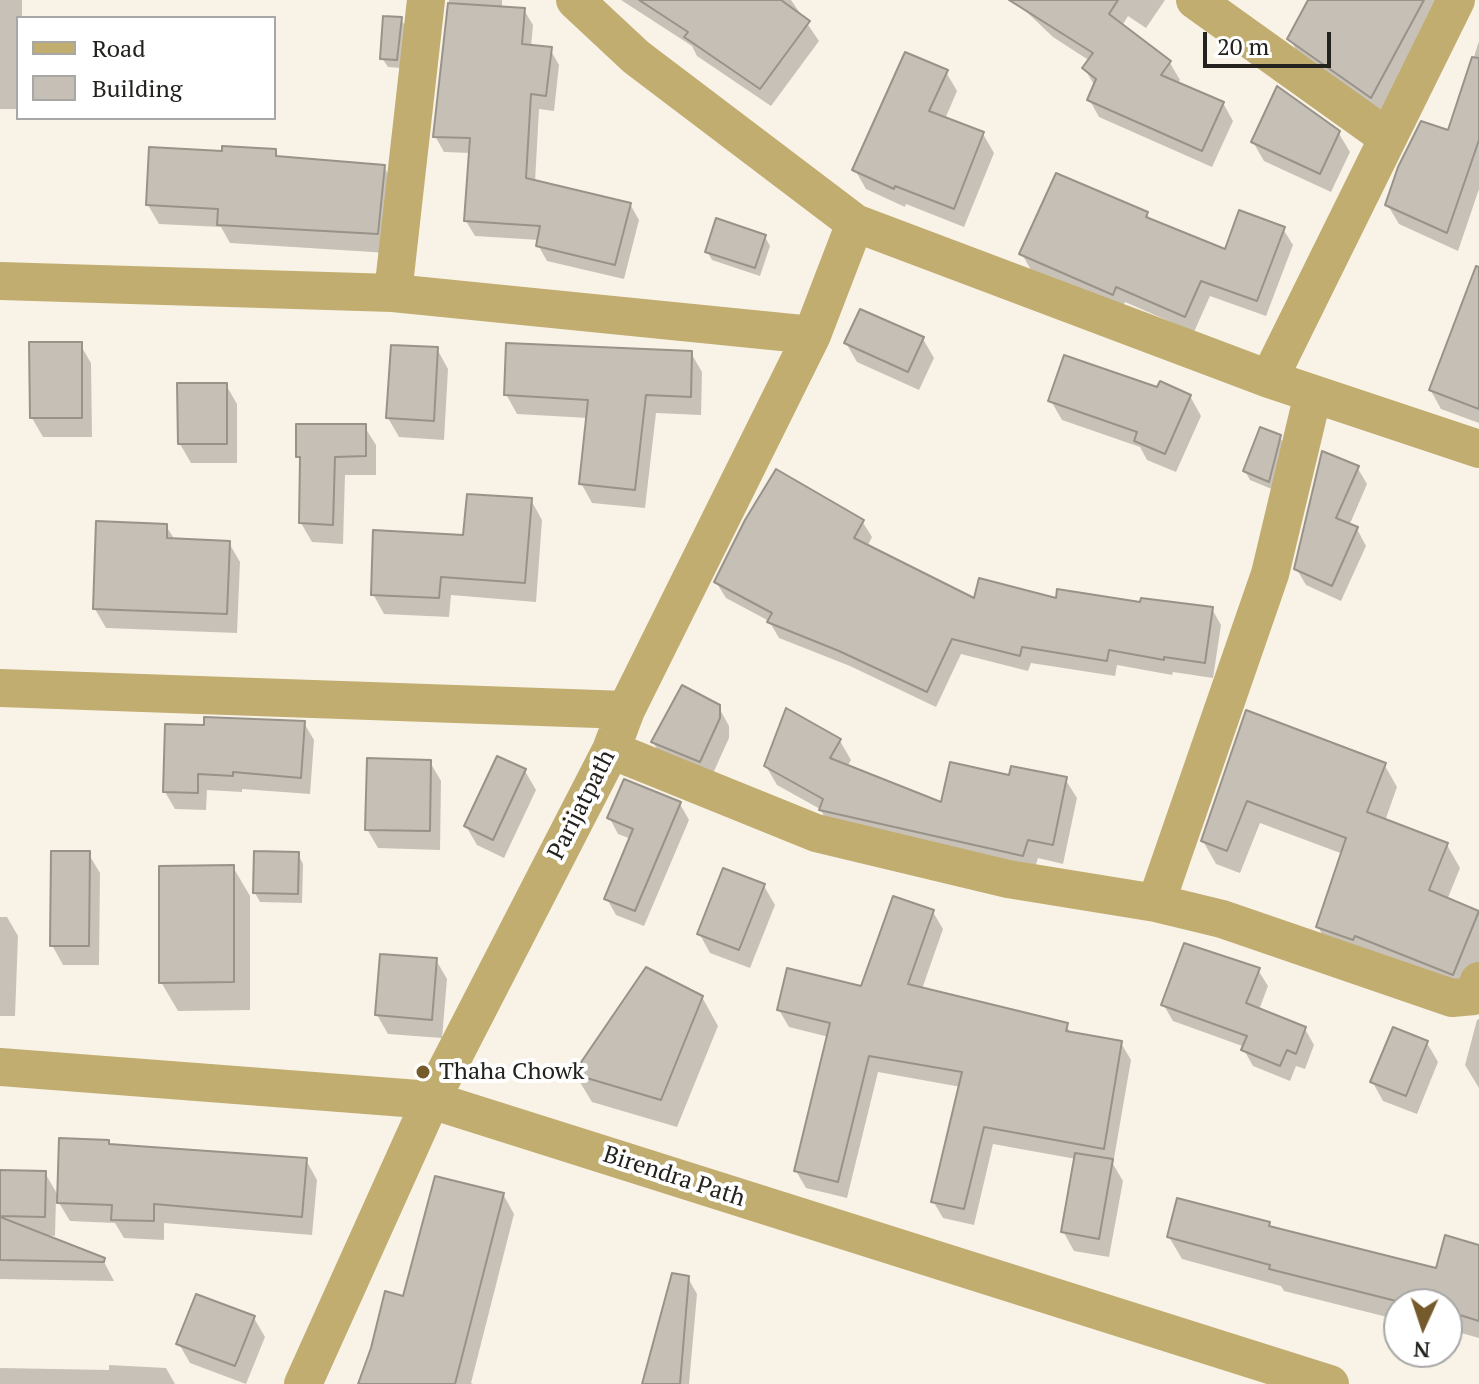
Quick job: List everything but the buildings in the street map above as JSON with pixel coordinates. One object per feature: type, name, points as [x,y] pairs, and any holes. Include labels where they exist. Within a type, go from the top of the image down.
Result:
[{"type":"street","points":[[393,293],[426,0]]},
{"type":"street","points":[[575,0],[636,57],[855,223],[1269,379],[1479,449]]},
{"type":"street","points":[[1195,0],[1388,138]]},
{"type":"street","points":[[1269,379],[1456,0]]},
{"type":"street","name":"Parijatpath","points":[[303,1384],[431,1100],[611,750],[626,710],[812,335],[855,223]]},
{"type":"street","points":[[0,281],[393,293],[812,335]]},
{"type":"street","points":[[1156,903],[1270,574],[1313,394]]},
{"type":"street","points":[[0,688],[626,710]]},
{"type":"street","points":[[611,750],[816,833],[1008,879],[1156,903],[1222,919],[1452,998],[1474,996],[1479,981]]},
{"type":"street","name":"Birendra Path","points":[[0,1067],[431,1100],[1330,1384]]},
{"type":"place","name":"Thaha Chowk","points":[[423,1072]]}]
